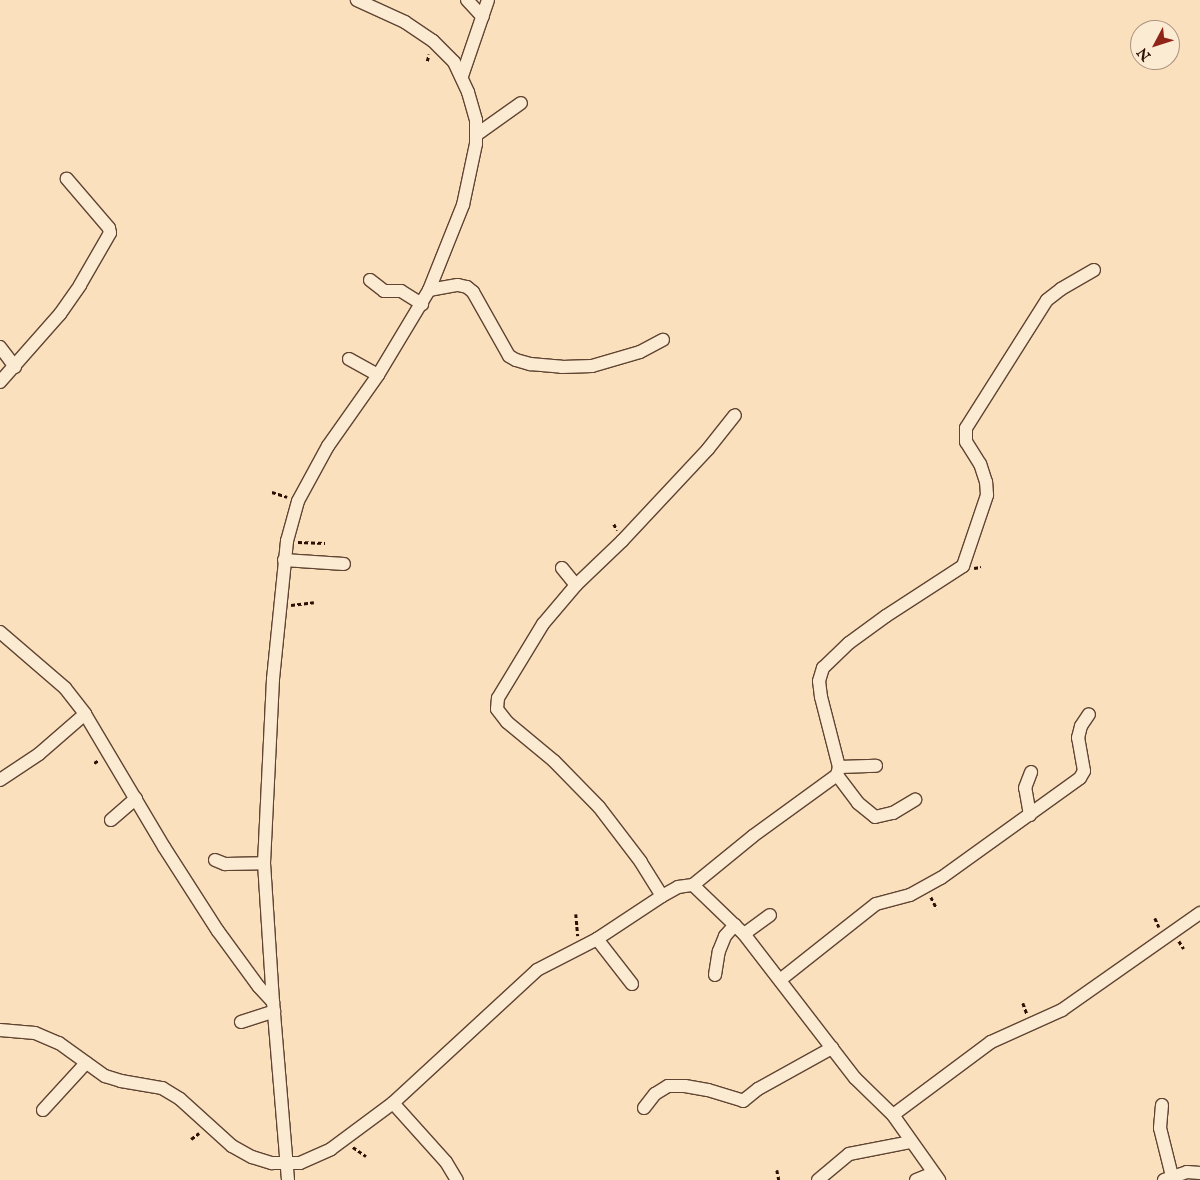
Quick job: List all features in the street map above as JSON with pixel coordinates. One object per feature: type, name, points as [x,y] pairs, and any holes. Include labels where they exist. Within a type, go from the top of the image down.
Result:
[{"type":"street","points":[[288,1180],[273,1006],[264,863],[273,679],[287,541],[298,501],[328,446],[378,374],[429,290],[463,205],[472,168],[476,135],[476,120],[462,76],[454,62],[433,41],[405,22],[357,0]]},
{"type":"street","points":[[467,0],[483,17]]},
{"type":"street","points":[[462,76],[488,0]]},
{"type":"street","points":[[476,135],[521,103]]},
{"type":"street","points":[[0,382],[60,314],[80,285],[110,233],[109,228],[67,179]]},
{"type":"street","points":[[915,800],[893,813],[875,817],[858,803],[838,771],[832,733],[823,710],[819,681],[823,668],[836,654],[878,621],[963,566],[987,495],[986,482],[980,464],[966,442],[966,428],[1047,300],[1061,289],[1094,270]]},
{"type":"street","points":[[370,280],[384,291],[401,291],[422,304]]},
{"type":"street","points":[[429,290],[458,285],[467,287],[473,292],[509,356],[530,364],[562,367],[592,366],[640,352],[663,340]]},
{"type":"street","points":[[0,347],[15,367]]},
{"type":"street","points":[[349,359],[378,374]]},
{"type":"street","points":[[662,896],[641,862],[599,807],[554,761],[507,722],[497,708],[498,698],[543,624],[576,585],[724,432],[735,415]]},
{"type":"street","points":[[284,560],[344,564]]},
{"type":"street","points":[[562,568],[576,585]]},
{"type":"street","points":[[0,632],[65,688],[84,714],[164,847],[218,931],[273,1006]]},
{"type":"street","points":[[0,780],[39,754],[84,714]]},
{"type":"street","points":[[780,980],[876,904],[910,895],[926,887],[1080,778],[1084,772],[1078,738],[1081,726],[1088,714]]},
{"type":"street","points":[[0,1030],[35,1033],[59,1043],[105,1076],[120,1081],[162,1088],[180,1098],[208,1126],[246,1154],[272,1163],[300,1163],[317,1158],[393,1103],[537,970],[596,939],[678,887],[693,885],[752,836],[838,771],[876,766]]},
{"type":"street","points":[[1030,815],[1025,788],[1031,772]]},
{"type":"street","points":[[111,820],[136,798]]},
{"type":"street","points":[[215,860],[225,864],[264,863]]},
{"type":"street","points":[[693,885],[740,929],[856,1078],[893,1115],[910,1142],[936,1176],[916,1180]]},
{"type":"street","points":[[893,1115],[991,1042],[1062,1010],[1200,913]]},
{"type":"street","points":[[715,975],[719,951],[725,936],[770,915]]},
{"type":"street","points":[[596,939],[632,984]]},
{"type":"street","points":[[240,1022],[273,1006]]},
{"type":"street","points":[[644,1108],[655,1094],[668,1086],[685,1086],[708,1090],[743,1101],[758,1089],[832,1048]]},
{"type":"street","points":[[43,1110],[86,1063]]},
{"type":"street","points":[[393,1103],[446,1162],[457,1180]]},
{"type":"street","points":[[1162,1105],[1160,1128],[1168,1178],[1187,1172],[1200,1173]]},
{"type":"street","points":[[818,1180],[849,1154],[910,1142]]},
{"type":"path","points":[[272,492],[298,501]]},
{"type":"path","points":[[287,541],[324,543]]},
{"type":"path","points":[[280,607],[314,602]]},
{"type":"path","points":[[576,914],[580,947]]},
{"type":"path","points":[[778,1170],[779,1180]]}]
